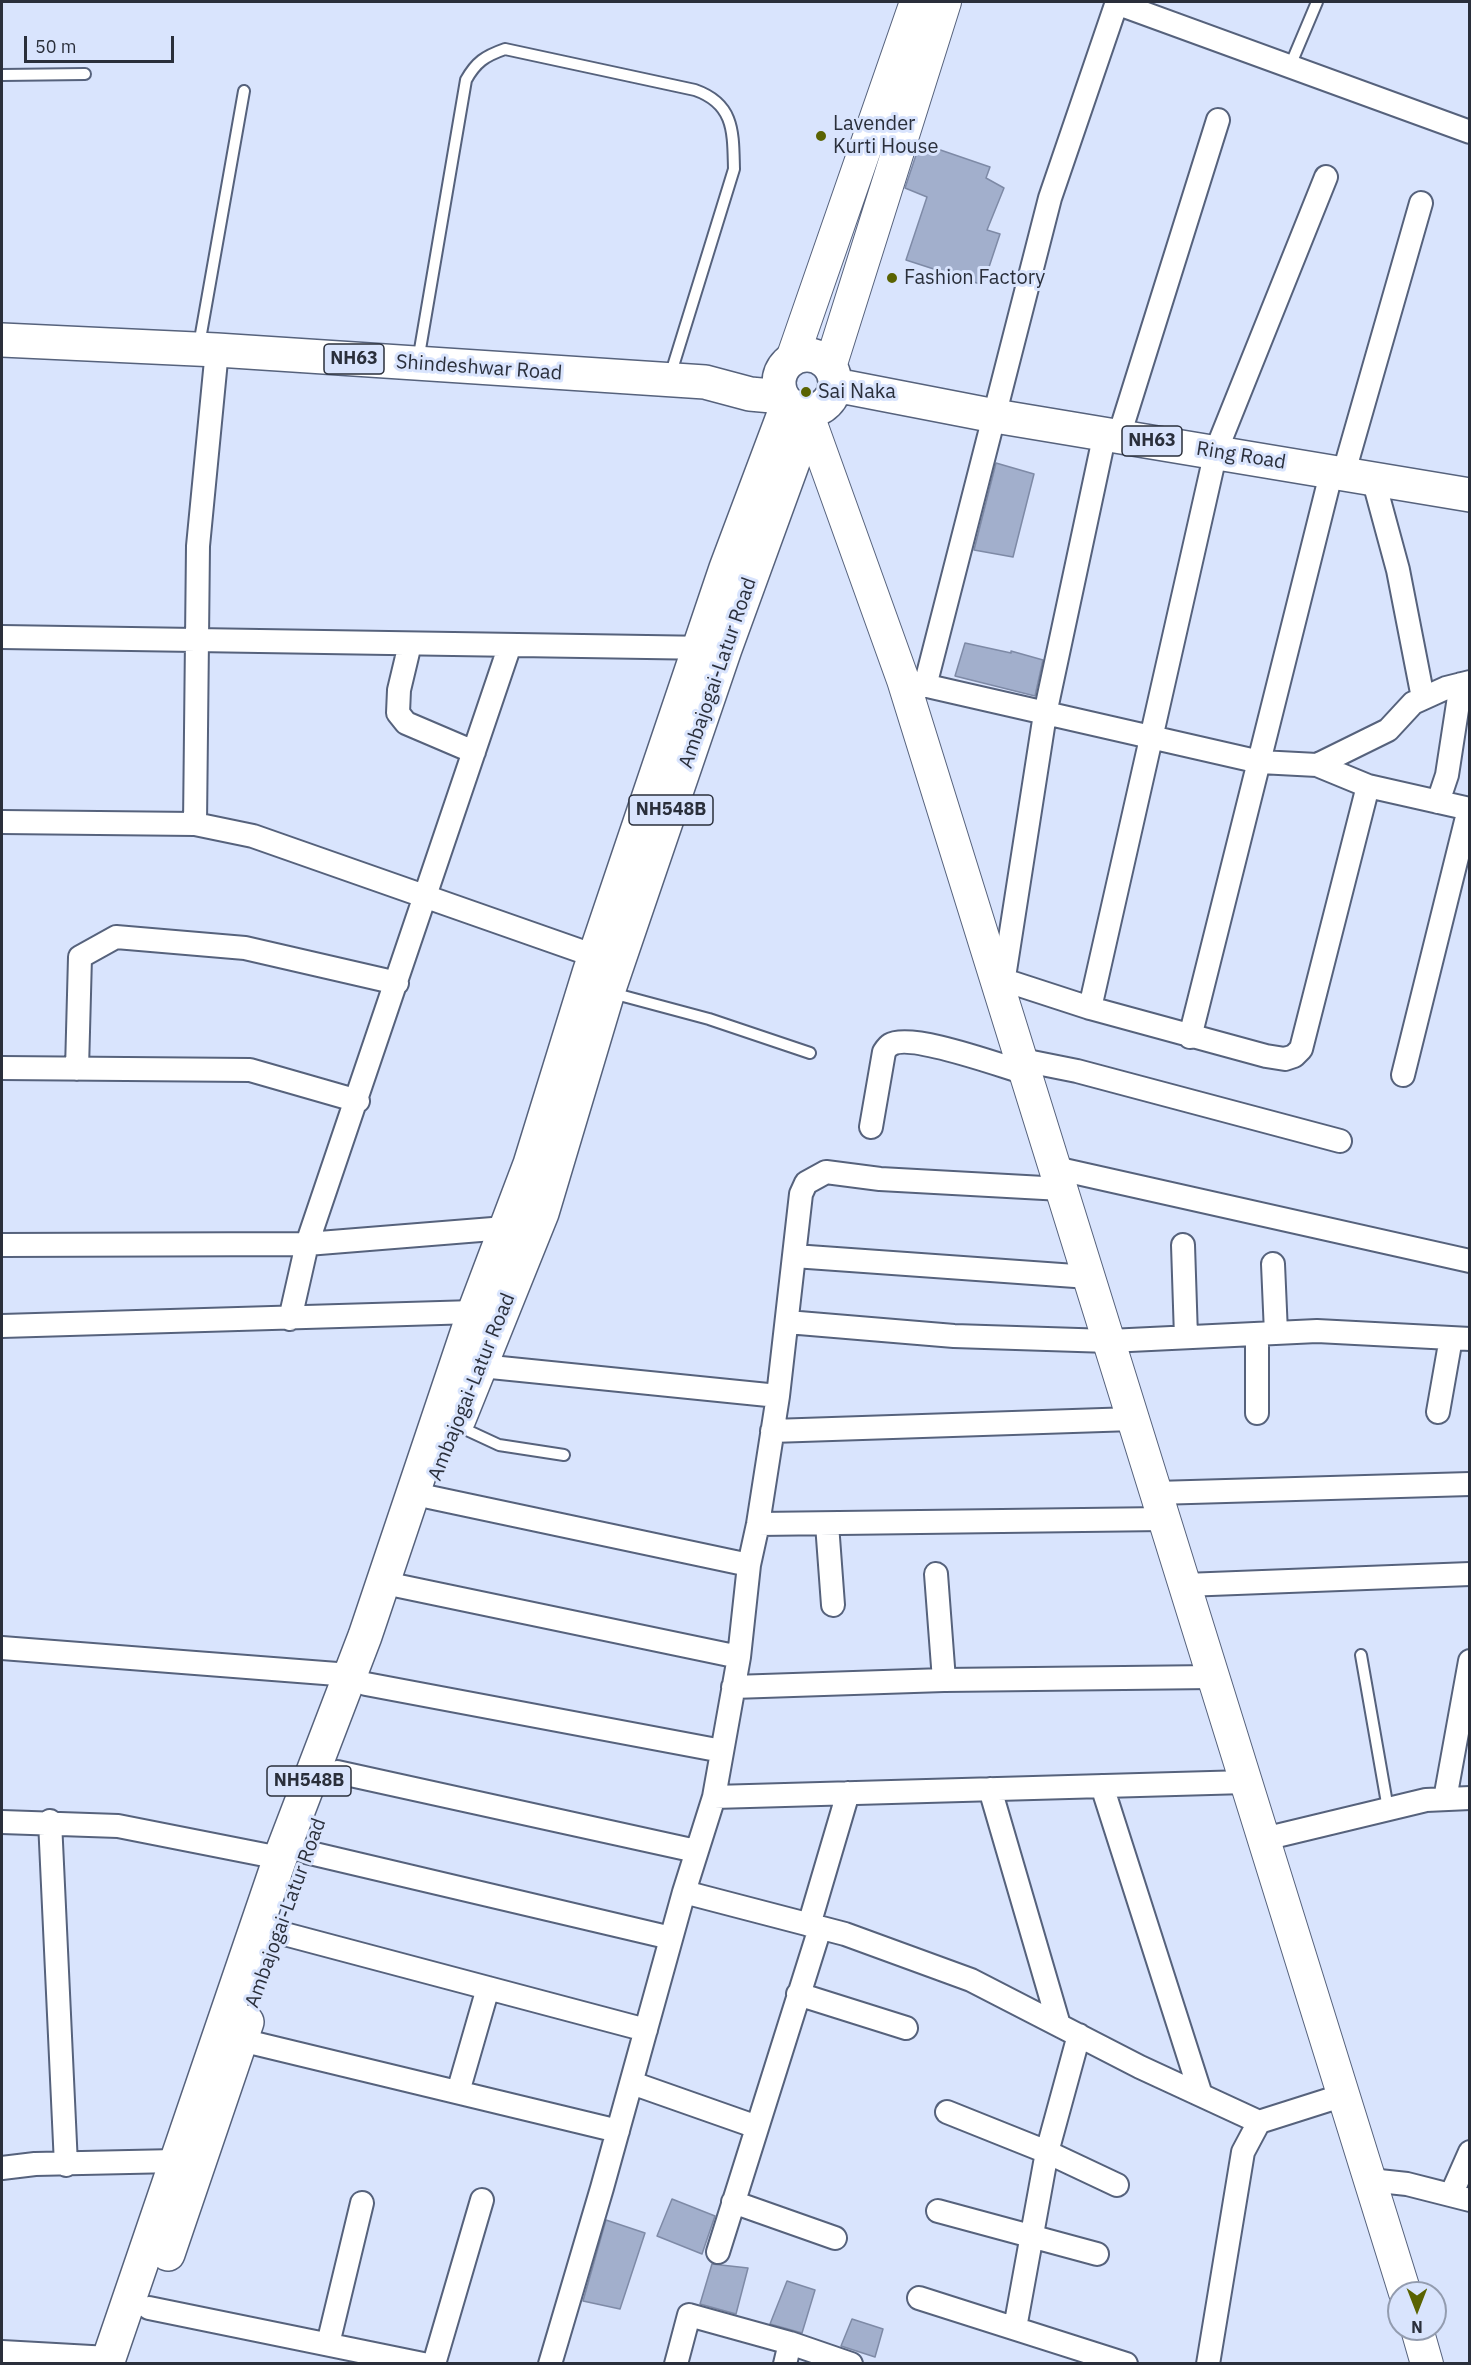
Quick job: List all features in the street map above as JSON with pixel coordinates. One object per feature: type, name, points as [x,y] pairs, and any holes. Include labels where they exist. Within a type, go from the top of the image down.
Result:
[{"type":"highway","name":"Shindeshwar Road","points":[[2,340],[207,349],[705,382],[795,393]]},
{"type":"highway","points":[[795,393],[813,356],[833,376]]},
{"type":"highway","name":"Ambajogai-Latur Road","points":[[115,2362],[149,2308],[277,1932],[293,1855],[337,1772],[358,1679],[399,1586],[429,1497],[481,1366],[518,1234],[542,1213],[712,648],[795,393],[823,406],[832,397],[833,376]]},
{"type":"highway","name":"Ring Road","points":[[833,376],[995,416],[1470,495]]},
{"type":"highway","name":"NH548B","points":[[115,2362],[176,2161],[358,1679],[474,1312],[518,1234],[530,1164],[595,956],[712,648]]},
{"type":"main road","name":"Ambajogai-Latur Road","points":[[795,393],[915,2]]},
{"type":"main road","name":"Ambajogai-Latur Road","points":[[833,376],[945,2]]},
{"type":"main road","points":[[795,393],[914,683],[1058,1179],[1401,2281]]},
{"type":"main road","points":[[1420,2341],[1427,2364]]},
{"type":"street","points":[[1403,1075],[1469,809],[1368,786],[1317,765],[1260,762],[914,683],[995,416],[1050,198],[1116,2],[1470,132]]},
{"type":"street","points":[[1218,120],[1112,435],[1045,714],[1002,987],[1089,1008],[1190,1037],[1285,1059],[1294,1056],[1301,1049],[1368,786]]},
{"type":"street","points":[[1089,1008],[1216,451],[1326,177]]},
{"type":"street","points":[[1190,1037],[1260,762],[1350,474],[1421,203]]},
{"type":"street","points":[[195,824],[198,546],[207,349]]},
{"type":"street","points":[[1350,474],[1398,570],[1423,698]]},
{"type":"street","points":[[2,637],[196,642],[712,648]]},
{"type":"street","points":[[410,644],[399,690],[398,713],[406,723],[474,752]]},
{"type":"street","points":[[290,1319],[307,1244],[358,1101],[510,645]]},
{"type":"street","points":[[1317,765],[1388,730],[1413,703],[1465,683]]},
{"type":"street","points":[[1438,802],[1447,775],[1465,683]]},
{"type":"street","points":[[2,822],[195,824],[253,836],[595,956]]},
{"type":"street","points":[[77,1069],[80,957],[116,937],[245,948],[397,983]]},
{"type":"street","points":[[871,1127],[884,1052],[891,1044],[905,1042],[933,1045],[1024,1067],[1077,1071],[1340,1141]]},
{"type":"street","points":[[2,1068],[250,1070],[358,1101]]},
{"type":"street","points":[[550,2364],[632,2083],[684,1892],[714,1797],[739,1657],[749,1565],[758,1524],[778,1396],[801,1194],[806,1184],[826,1172],[880,1179],[1058,1179],[1470,1261]]},
{"type":"street","points":[[2,1245],[307,1244],[518,1234]]},
{"type":"street","points":[[1183,1245],[1186,1337]]},
{"type":"street","points":[[794,1256],[1089,1277]]},
{"type":"street","points":[[1257,1413],[1273,1264]]},
{"type":"street","points":[[2,1326],[474,1312]]},
{"type":"street","points":[[787,1322],[954,1336],[1109,1341],[1317,1331],[1460,1338],[1438,1412]]},
{"type":"street","points":[[481,1366],[778,1396]]},
{"type":"street","points":[[772,1431],[1134,1419]]},
{"type":"street","points":[[758,1524],[827,1524],[1160,1506],[1470,1484]]},
{"type":"street","points":[[429,1497],[749,1565]]},
{"type":"street","points":[[827,1524],[833,1605]]},
{"type":"street","points":[[936,1574],[944,1680]]},
{"type":"street","points":[[1185,1585],[1470,1574]]},
{"type":"street","points":[[399,1586],[739,1657]]},
{"type":"street","points":[[2,1648],[358,1679],[722,1751]]},
{"type":"street","points":[[1445,1799],[1470,1661]]},
{"type":"street","points":[[734,1687],[944,1680],[1213,1677]]},
{"type":"street","points":[[337,1772],[696,1851]]},
{"type":"street","points":[[714,1797],[1246,1782]]},
{"type":"street","points":[[1102,1786],[1201,2095]]},
{"type":"street","points":[[990,1789],[1059,2025]]},
{"type":"street","points":[[717,2252],[798,1994],[848,1793]]},
{"type":"street","points":[[1264,1839],[1426,1800],[1470,1798]]},
{"type":"street","points":[[50,1821],[66,2165]]},
{"type":"street","points":[[2,1822],[50,1821],[118,1826],[293,1855],[671,1938]]},
{"type":"street","points":[[684,1892],[815,1926],[971,1980],[1259,2122],[1344,2095]]},
{"type":"street","points":[[277,1932],[646,2030]]},
{"type":"street","points":[[458,2092],[488,1988]]},
{"type":"street","points":[[798,1994],[906,2028]]},
{"type":"street","points":[[1015,2328],[1047,2152],[1079,2035]]},
{"type":"street","points":[[241,2040],[618,2132]]},
{"type":"street","points":[[632,2083],[757,2127]]},
{"type":"street","points":[[947,2112],[1047,2152],[1117,2186]]},
{"type":"street","points":[[1208,2364],[1243,2152],[1259,2122]]},
{"type":"street","points":[[1370,2180],[1407,2184],[1460,2198],[1470,2152]]},
{"type":"street","points":[[2,2168],[176,2161]]},
{"type":"street","points":[[434,2364],[482,2200]]},
{"type":"street","points":[[734,2202],[835,2238]]},
{"type":"street","points":[[328,2344],[362,2203]]},
{"type":"street","points":[[938,2211],[1097,2254]]},
{"type":"street","points":[[919,2298],[1126,2364]]},
{"type":"street","points":[[149,2308],[423,2364]]},
{"type":"street","points":[[676,2364],[689,2315],[788,2353],[851,2364]]},
{"type":"street","points":[[2,2352],[115,2362]]},
{"type":"lane","points":[[1290,66],[1317,2]]},
{"type":"lane","points":[[418,364],[466,80],[475,64],[485,56],[505,49],[695,90],[709,95],[725,109],[733,136],[734,169],[668,381]]},
{"type":"lane","points":[[2,75],[85,74]]},
{"type":"lane","points":[[207,349],[244,91]]},
{"type":"lane","points":[[608,992],[709,1019],[810,1053]]},
{"type":"lane","points":[[456,1425],[499,1445],[564,1455]]},
{"type":"lane","points":[[1361,1655],[1388,1809]]},
{"type":"building","points":[[920,143],[990,167],[986,178],[1004,188],[987,230],[1000,234],[983,285],[906,260],[927,197],[905,188]]},
{"type":"building","points":[[996,463],[1034,474],[1013,557],[974,550]]},
{"type":"building","points":[[965,643],[1011,653],[1011,651],[1043,660],[1035,696],[955,676]]},
{"type":"building","points":[[672,2199],[715,2216],[702,2254],[657,2236]]},
{"type":"building","points":[[606,2220],[645,2233],[620,2309],[583,2301]]},
{"type":"building","points":[[712,2264],[748,2268],[736,2314],[700,2304]]},
{"type":"building","points":[[787,2281],[815,2290],[802,2333],[770,2324]]},
{"type":"building","points":[[852,2319],[883,2329],[875,2357],[841,2346]]},
{"type":"place","name":"Lavender Kurti House","points":[[821,136]]},
{"type":"place","name":"Fashion Factory","points":[[892,278]]},
{"type":"place","name":"Sai Naka","points":[[806,392]]}]
